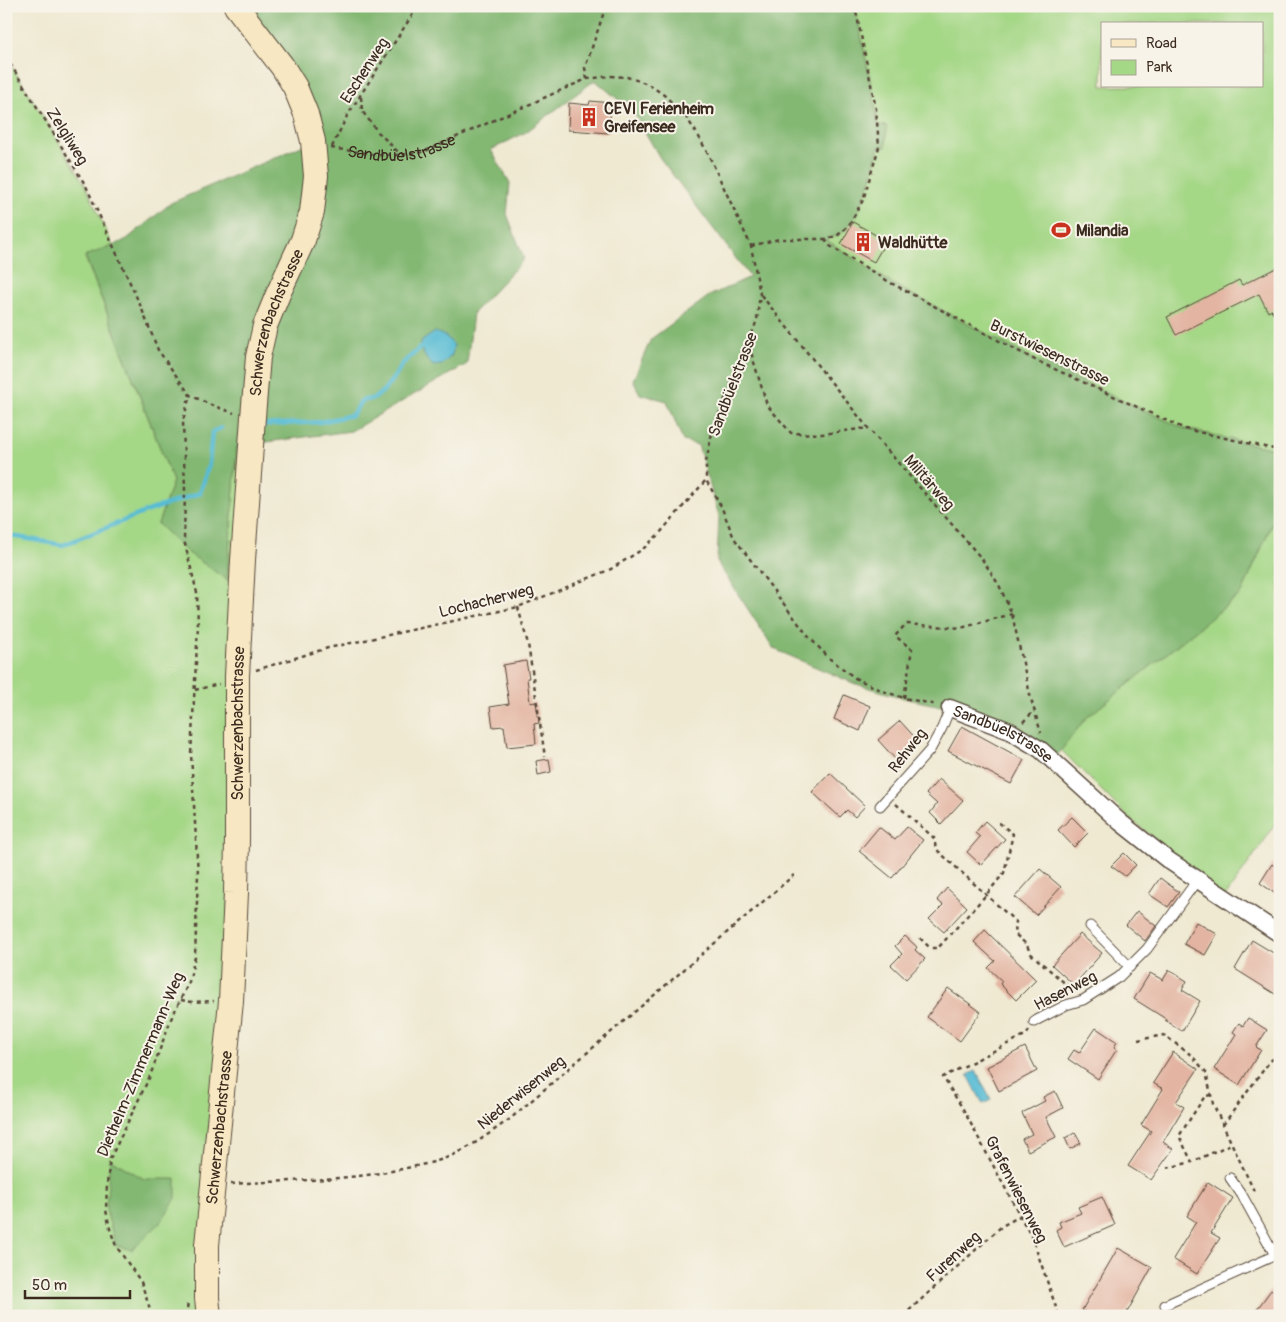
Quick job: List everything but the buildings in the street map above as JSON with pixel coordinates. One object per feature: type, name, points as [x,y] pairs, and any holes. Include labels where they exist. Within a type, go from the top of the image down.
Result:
[{"type":"street","name":"Schwerzenbachstrasse","points":[[208,1316],[207,1263],[231,1001],[237,848],[236,676],[242,560],[258,357],[265,326],[303,240],[312,212],[319,145],[295,87],[282,66],[236,6]]},
{"type":"street","name":"Sandbüelstrasse","points":[[950,708],[1010,731],[1041,750],[1120,822],[1168,860],[1280,934]]},
{"type":"lane","name":"Rehweg","points":[[880,806],[930,750],[950,708]]},
{"type":"lane","name":"Hasenweg","points":[[1034,1022],[1066,1005],[1083,1000],[1120,977],[1147,949],[1198,879]]},
{"type":"lane","points":[[1090,926],[1130,967]]},
{"type":"lane","points":[[1165,1305],[1278,1254],[1230,1178]]},
{"type":"path","name":"Eschenweg","points":[[319,145],[347,116],[418,6]]},
{"type":"path","points":[[587,79],[585,68],[606,6]]},
{"type":"path","points":[[750,246],[779,240],[825,239],[837,236],[849,225],[863,200],[878,147],[876,109],[855,6]]},
{"type":"path","name":"Zelgliweg","points":[[6,57],[86,186],[158,350],[190,395]]},
{"type":"path","name":"Sandbüelstrasse","points":[[319,145],[378,154],[401,155],[423,152],[587,79],[609,76],[627,78],[648,84],[664,95],[684,114],[711,160],[750,246],[760,294],[757,320],[713,428],[706,462],[706,480],[722,506],[734,538],[808,636],[828,658],[855,678],[883,691],[904,698],[950,708]]},
{"type":"path","points":[[360,95],[362,111],[378,132],[401,155]]},
{"type":"path","name":"Burstwiesenstrasse","points":[[825,239],[830,246],[891,283],[984,333],[1035,360],[1158,417],[1185,429],[1274,449],[1280,448]]},
{"type":"path","name":"Militärweg","points":[[760,294],[868,428],[982,559],[999,584],[1012,614],[1035,710]]},
{"type":"path","points":[[1272,310],[1280,326]]},
{"type":"path","points":[[748,344],[767,405],[791,433],[822,434],[868,428]]},
{"type":"path","points":[[190,395],[211,405],[253,417]]},
{"type":"path","name":"Diethelm-Zimmermann-Weg","points":[[149,1316],[150,1309],[141,1282],[116,1246],[110,1229],[106,1210],[107,1184],[110,1159],[150,1076],[171,1019],[189,982],[195,957],[197,858],[191,754],[198,593],[184,540],[183,421],[190,395]]},
{"type":"path","name":"Lochacherweg","points":[[195,690],[328,648],[518,607],[611,569],[643,549],[659,534],[706,480]]},
{"type":"path","points":[[518,607],[528,644],[545,757]]},
{"type":"path","points":[[904,698],[912,649],[895,636],[906,624],[961,628],[1012,614]]},
{"type":"path","points":[[888,797],[934,838],[936,849],[1016,922],[1015,934],[1027,945],[1030,953],[1083,1000]]},
{"type":"path","points":[[920,938],[930,948],[938,948],[1004,873],[1013,834],[998,822]]},
{"type":"path","name":"Niederwisenweg","points":[[214,1185],[347,1177],[389,1172],[430,1163],[454,1155],[510,1119],[794,875]]},
{"type":"path","points":[[180,1000],[192,1002],[231,1001]]},
{"type":"path","name":"Hasenweg","points":[[943,1077],[1027,1034],[1034,1022]]},
{"type":"path","points":[[1138,1040],[1164,1035],[1191,1055],[1206,1072],[1213,1104],[1256,1194]]},
{"type":"path","points":[[1223,1125],[1270,1061],[1280,1058]]},
{"type":"path","name":"Grafenwiesenweg","points":[[943,1077],[963,1109],[1033,1240],[1059,1316]]},
{"type":"path","points":[[1192,1162],[1179,1136],[1205,1096],[1211,1095]]},
{"type":"path","points":[[1167,1168],[1192,1162],[1232,1144]]},
{"type":"path","name":"Furenweg","points":[[903,1316],[1002,1226],[1020,1216]]},
{"type":"green space","points":[[236,6],[855,6],[878,125],[887,126],[886,147],[879,147],[865,196],[853,220],[837,236],[826,240],[891,283],[1035,360],[1185,429],[1274,449],[1280,473],[1280,505],[1242,593],[1085,719],[1053,761],[950,708],[904,698],[853,683],[774,649],[717,562],[719,516],[698,445],[683,441],[667,401],[640,394],[633,380],[651,339],[709,296],[750,277],[660,158],[634,113],[595,80],[526,132],[491,150],[510,183],[507,214],[524,259],[473,313],[467,364],[351,431],[237,447],[227,580],[187,552],[158,524],[173,481],[85,256],[127,239],[171,203],[313,141]]},
{"type":"green space","name":"Milandia","points":[[855,6],[1280,6],[1280,473],[1274,449],[1185,429],[1035,360],[891,283],[825,239],[837,236],[863,200],[879,147],[885,147],[878,125]]},
{"type":"green space","points":[[6,57],[86,186],[113,246],[85,257],[173,481],[158,524],[227,580],[237,447],[251,444],[209,1316],[6,1316]],"holes":[[[110,1159],[144,1179],[116,1246]]]},
{"type":"green space","points":[[1280,505],[1280,818],[1225,897],[1168,860],[1173,853],[1129,818],[1061,750],[1085,719],[1242,593]]},
{"type":"green space","points":[[110,1159],[144,1179],[176,1179],[176,1198],[160,1223],[132,1250],[116,1246],[106,1210]]},
{"type":"water","points":[[435,332],[445,336],[454,345],[452,355],[442,365],[433,366],[420,348],[422,341]]},
{"type":"water","points":[[976,1071],[991,1100],[983,1104],[968,1075]]},
{"type":"waterway","points":[[262,425],[320,422],[352,415],[361,401],[375,398],[384,390],[402,364],[420,348]]},
{"type":"waterway","points":[[6,535],[63,545],[148,511],[200,493],[209,464],[212,432],[221,428]]},
{"type":"place","name":"CEVI Ferienheim Greifensee","points":[[589,117]]},
{"type":"place","name":"Milandia","points":[[1061,230]]},
{"type":"place","name":"Waldhütte","points":[[863,242]]}]
